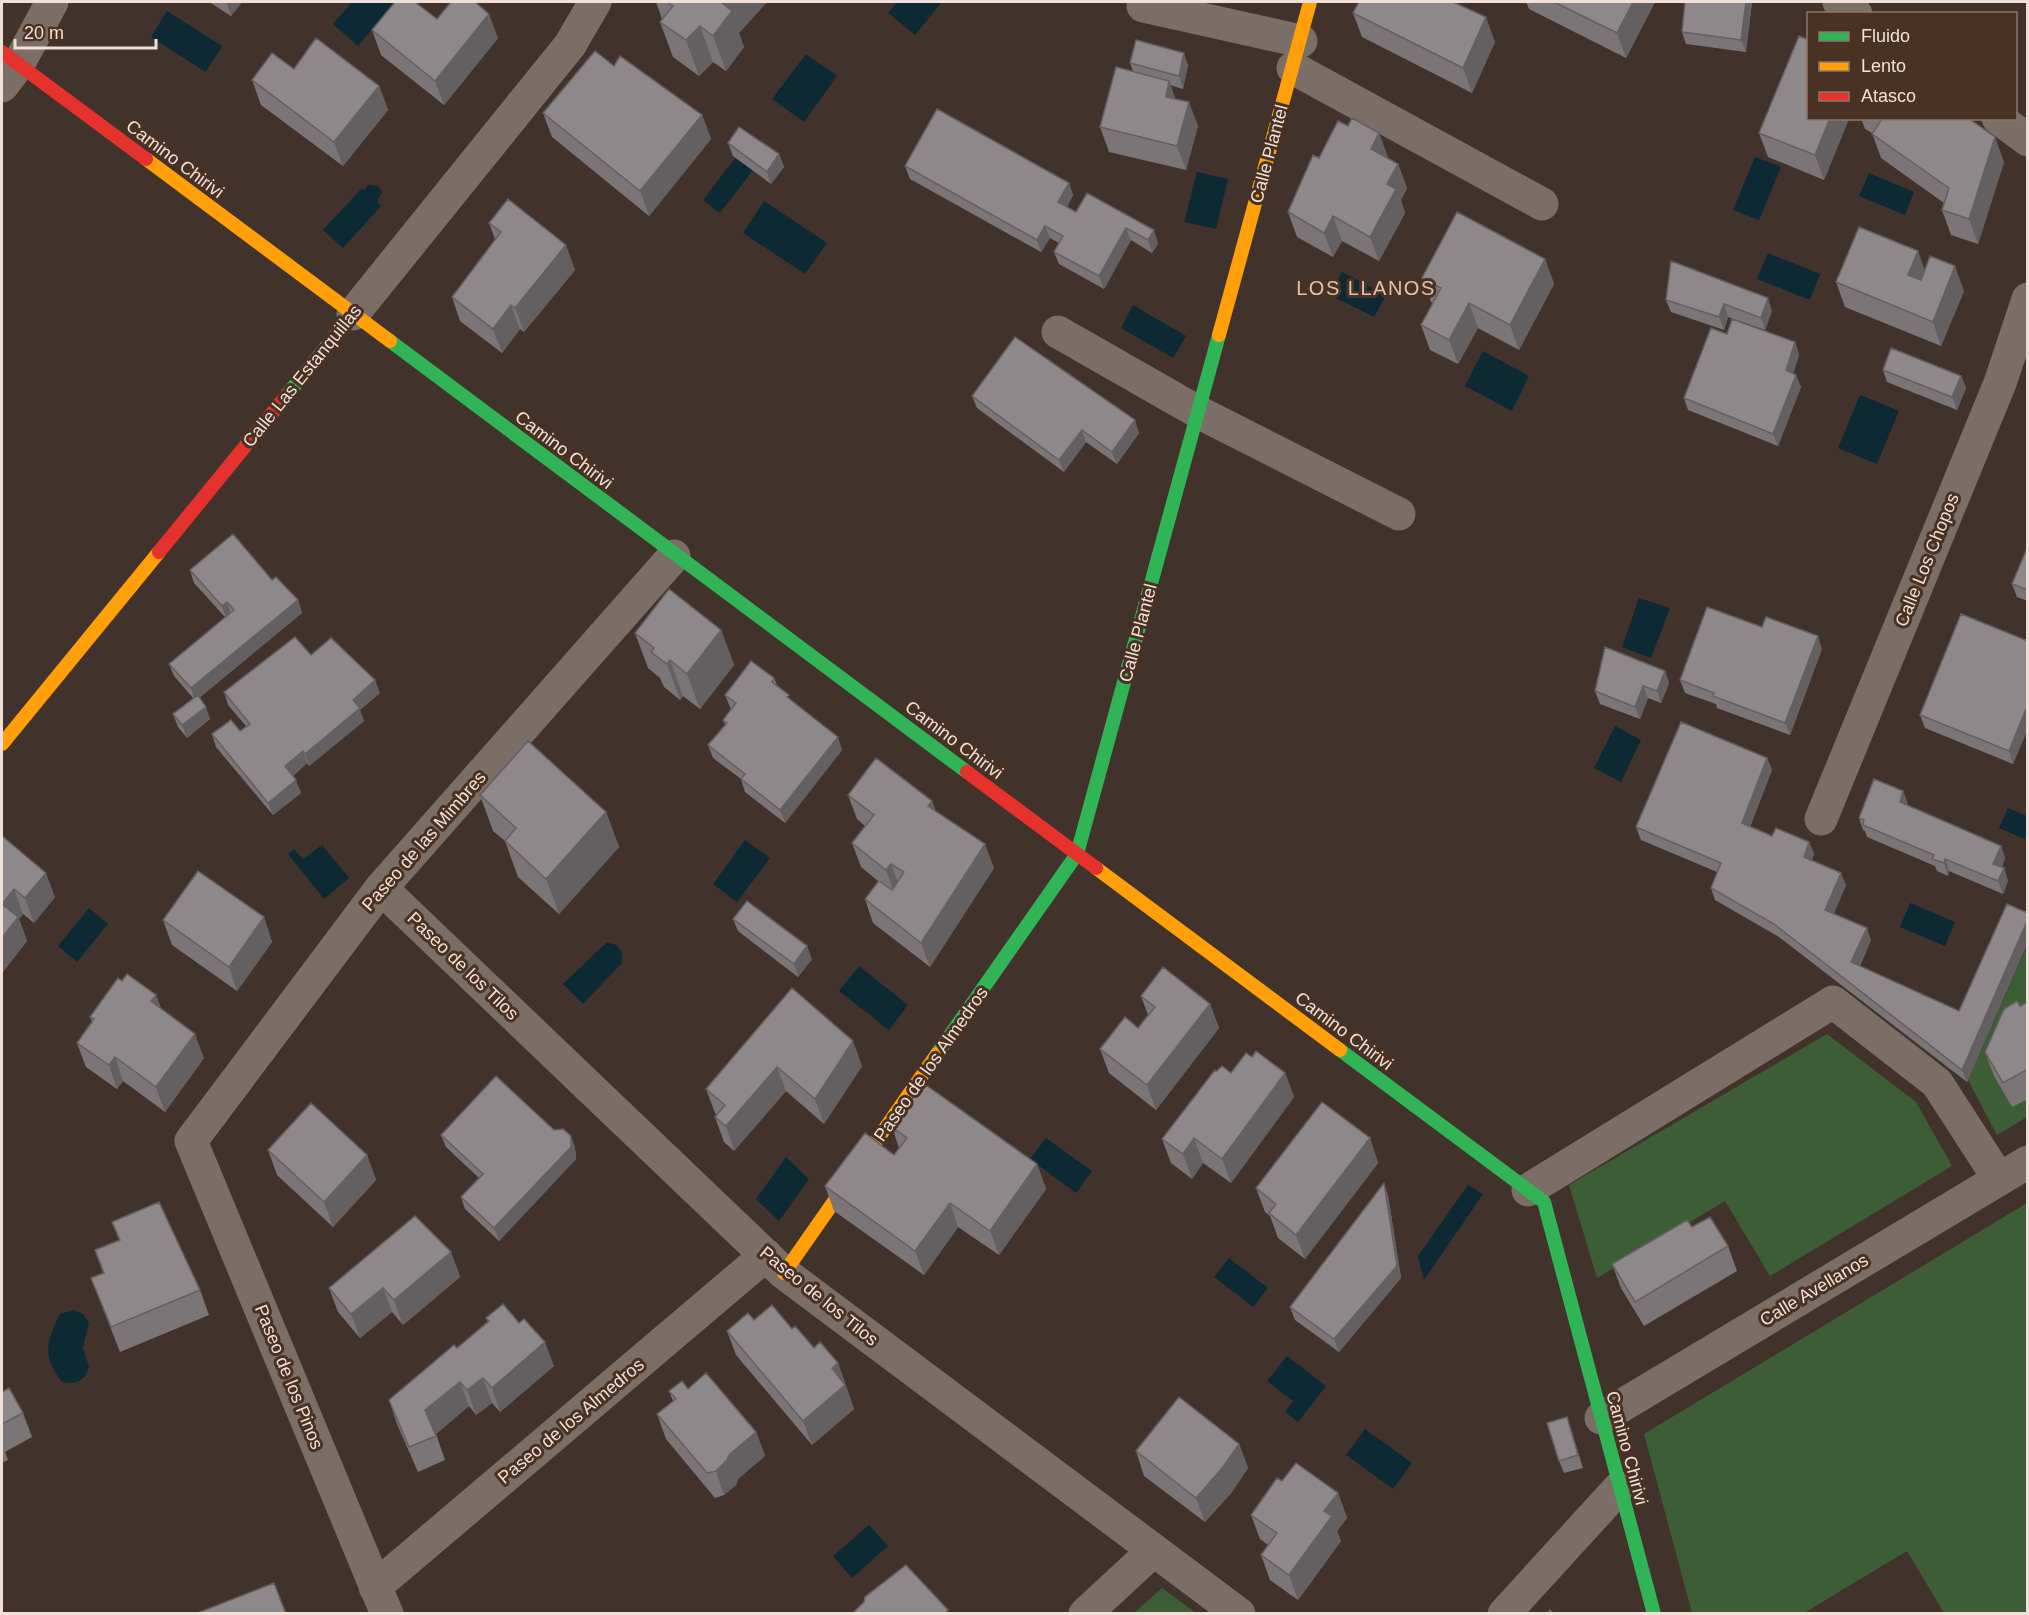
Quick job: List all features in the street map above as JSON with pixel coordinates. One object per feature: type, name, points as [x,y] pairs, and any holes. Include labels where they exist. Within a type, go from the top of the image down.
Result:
[{"type":"street","points":[[7,68],[52,2]]},
{"type":"street","name":"Calle Las Estanquillas","points":[[2,744],[570,45],[595,2]]},
{"type":"street","name":"Calle Plantel","points":[[1077,854],[1310,2]]},
{"type":"street","points":[[1839,2],[1853,12]]},
{"type":"street","points":[[1143,6],[1297,55],[1542,204]]},
{"type":"street","name":"Camino Chirivi","points":[[7,68],[353,314],[674,556],[1544,1203],[1654,1614]]},
{"type":"street","points":[[2001,120],[2028,140]]},
{"type":"street","name":"Calle Los Chopos","points":[[1821,819],[2000,383],[2028,299]]},
{"type":"street","points":[[1058,332],[1198,412],[1399,514]]},
{"type":"street","name":"Paseo de las Mimbres","points":[[191,1141],[381,888],[674,556]]},
{"type":"street","name":"Paseo de los Almedros","points":[[381,1600],[775,1264],[1077,854]]},
{"type":"street","name":"Paseo de los Tilos","points":[[381,888],[775,1264],[1239,1614]]},
{"type":"street","points":[[1528,1190],[1833,1002],[1936,1083],[1999,1179]]},
{"type":"street","name":"Paseo de los Pinos","points":[[191,1141],[381,1600]]},
{"type":"street","name":"Calle Avellanos","points":[[1600,1418],[2028,1162]]},
{"type":"street","points":[[1504,1614],[1619,1488]]},
{"type":"street","points":[[1085,1614],[1154,1550]]},
{"type":"green space","points":[[2027,946],[2027,1117],[1997,1135],[1968,1080]]},
{"type":"green space","points":[[1827,1034],[1916,1102],[1952,1166],[1770,1276],[1725,1201],[1597,1278],[1569,1185]]},
{"type":"green space","points":[[2027,1203],[2027,1613],[1944,1613],[1907,1551],[1804,1613],[1692,1613],[1644,1434]]},
{"type":"green space","points":[[1162,1588],[1196,1613],[1134,1613]]},
{"type":"water","points":[[352,2],[395,2],[358,46],[333,24]]},
{"type":"water","points":[[897,2],[942,2],[915,35],[888,13]]},
{"type":"water","points":[[167,11],[222,46],[206,72],[151,37]]},
{"type":"water","points":[[806,54],[837,76],[804,122],[772,99]]},
{"type":"water","points":[[1755,157],[1781,167],[1759,220],[1733,210]]},
{"type":"water","points":[[735,158],[753,170],[720,213],[703,200]]},
{"type":"water","points":[[1197,172],[1228,179],[1216,229],[1184,222]]},
{"type":"water","points":[[1869,173],[1914,192],[1905,215],[1859,196]]},
{"type":"water","points":[[368,185],[378,186],[382,192],[377,202],[381,206],[343,248],[323,230],[362,188],[364,190]]},
{"type":"water","points":[[764,201],[827,243],[805,274],[743,233]]},
{"type":"water","points":[[1768,253],[1820,274],[1810,300],[1757,279]]},
{"type":"water","points":[[1342,272],[1386,295],[1374,317],[1330,295]]},
{"type":"water","points":[[1133,305],[1186,336],[1173,358],[1121,328]]},
{"type":"water","points":[[1483,351],[1529,376],[1512,411],[1465,386]]},
{"type":"water","points":[[1860,395],[1899,411],[1877,464],[1838,448]]},
{"type":"water","points":[[1639,598],[1670,608],[1651,658],[1622,647]]},
{"type":"water","points":[[1615,726],[1641,740],[1621,782],[1594,768]]},
{"type":"water","points":[[2008,808],[2027,816],[2027,840],[1999,828]]},
{"type":"water","points":[[745,840],[770,858],[737,902],[713,884]]},
{"type":"water","points":[[322,845],[349,878],[324,899],[288,854],[294,849],[303,859]]},
{"type":"water","points":[[1910,903],[1955,922],[1945,946],[1900,927]]},
{"type":"water","points":[[89,908],[108,924],[77,962],[58,946]]},
{"type":"water","points":[[607,942],[616,945],[622,952],[622,963],[583,1004],[563,984]]},
{"type":"water","points":[[859,966],[908,1005],[889,1030],[839,991]]},
{"type":"water","points":[[1046,1138],[1092,1171],[1076,1193],[1030,1159]]},
{"type":"water","points":[[786,1157],[809,1179],[779,1221],[756,1199]]},
{"type":"water","points":[[1468,1185],[1483,1194],[1424,1280],[1418,1256]]},
{"type":"water","points":[[1229,1258],[1268,1288],[1253,1307],[1214,1277]]},
{"type":"water","points":[[74,1310],[83,1314],[89,1322],[83,1348],[89,1367],[85,1376],[79,1381],[67,1383],[62,1382],[56,1373],[51,1364],[48,1349],[60,1314]]},
{"type":"water","points":[[1287,1356],[1326,1386],[1298,1422],[1285,1412],[1293,1401],[1267,1381]]},
{"type":"water","points":[[1365,1429],[1412,1463],[1393,1489],[1346,1455]]},
{"type":"water","points":[[869,1525],[888,1546],[852,1578],[833,1556]]},
{"type":"building","points":[[395,2],[415,2],[437,19],[451,2],[475,2],[489,14],[435,81],[372,30]]},
{"type":"building","points":[[667,2],[723,2],[732,11],[713,36],[700,26],[686,40],[660,22],[673,6]]},
{"type":"building","points":[[1359,2],[1453,2],[1486,17],[1463,68],[1353,13]]},
{"type":"building","points":[[1554,2],[1633,2],[1617,33]]},
{"type":"building","points":[[1685,2],[1746,2],[1741,40],[1682,32]]},
{"type":"building","points":[[1799,36],[1807,39],[1807,120],[1829,120],[1815,155],[1759,133]]},
{"type":"building","points":[[316,38],[379,86],[334,142],[252,80],[272,53],[294,69]]},
{"type":"building","points":[[1136,40],[1184,53],[1179,76],[1130,63]]},
{"type":"building","points":[[595,51],[614,66],[620,56],[702,115],[640,191],[543,113]]},
{"type":"building","points":[[1116,67],[1169,81],[1166,97],[1189,102],[1177,146],[1100,127]]},
{"type":"building","points":[[937,109],[1069,183],[1058,202],[1076,212],[1087,193],[1154,230],[1148,240],[1126,228],[1099,276],[1054,252],[1063,236],[1045,226],[1037,240],[905,166]]},
{"type":"building","points":[[1352,118],[1379,133],[1371,149],[1398,164],[1387,184],[1396,189],[1370,237],[1333,216],[1324,233],[1288,212],[1313,155],[1319,158],[1338,121],[1348,126]]},
{"type":"building","points":[[1881,120],[1971,120],[1995,137],[1969,219],[1942,210],[1949,188],[1872,134]]},
{"type":"building","points":[[739,127],[779,154],[767,172],[728,143]]},
{"type":"building","points":[[508,199],[566,245],[515,308],[511,305],[493,329],[452,297],[501,232],[489,223]]},
{"type":"building","points":[[1457,212],[1545,259],[1510,325],[1469,303],[1449,340],[1421,325],[1441,288],[1422,278]]},
{"type":"building","points":[[1859,227],[1918,251],[1908,275],[1921,280],[1930,256],[1955,266],[1933,322],[1836,282]]},
{"type":"building","points":[[1671,261],[1768,298],[1761,318],[1724,304],[1719,317],[1666,300]]},
{"type":"building","points":[[1732,319],[1795,342],[1786,370],[1796,375],[1773,434],[1684,398],[1711,328],[1727,334]]},
{"type":"building","points":[[1015,337],[1135,420],[1112,452],[1082,430],[1059,460],[972,396]]},
{"type":"building","points":[[1891,348],[1961,376],[1952,397],[1883,370]]},
{"type":"building","points":[[233,534],[272,580],[276,577],[298,600],[191,688],[169,664],[234,610],[227,602],[222,606],[190,570]]},
{"type":"building","points":[[2028,546],[2028,590],[2012,584]]},
{"type":"building","points":[[669,589],[721,630],[687,674],[670,660],[667,664],[651,652],[654,648],[635,633]]},
{"type":"building","points":[[1707,607],[1762,627],[1766,617],[1818,636],[1785,723],[1713,696],[1714,693],[1680,680]]},
{"type":"building","points":[[1961,614],[2028,641],[2028,704],[2009,751],[1920,715]]},
{"type":"building","points":[[295,637],[311,655],[331,638],[375,680],[353,700],[360,708],[305,754],[303,751],[285,766],[296,780],[268,803],[212,734],[231,720],[240,731],[250,724],[224,692]]},
{"type":"building","points":[[1605,647],[1665,671],[1657,691],[1643,686],[1635,707],[1595,691]]},
{"type":"building","points":[[751,661],[774,678],[772,682],[789,695],[787,697],[838,737],[780,810],[741,779],[745,774],[708,745],[727,723],[723,720],[736,703],[725,695]]},
{"type":"building","points":[[198,695],[206,707],[182,725],[173,714]]},
{"type":"building","points":[[1681,722],[1767,758],[1742,823],[1772,836],[1776,828],[1809,842],[1804,857],[1841,873],[1825,910],[1867,928],[1851,962],[1959,1011],[2007,904],[2028,913],[2028,919],[1962,1070],[1774,924],[1711,888],[1721,863],[1636,827]]},
{"type":"building","points":[[528,741],[606,812],[546,879],[505,841],[516,828],[480,795]]},
{"type":"building","points":[[876,758],[932,801],[928,806],[985,844],[921,943],[865,899],[879,881],[892,890],[904,872],[891,864],[886,870],[852,843],[874,815],[848,795]]},
{"type":"building","points":[[1874,779],[1903,791],[1900,802],[2001,846],[1993,864],[2004,868],[1998,881],[1945,859],[1944,863],[1932,859],[1934,855],[1863,825],[1864,820],[1859,818]]},
{"type":"building","points":[[2,836],[46,873],[25,898],[14,889],[2,904]]},
{"type":"building","points":[[198,871],[264,917],[229,967],[163,920]]},
{"type":"building","points":[[747,901],[807,946],[794,964],[733,919]]},
{"type":"building","points":[[2,904],[18,917],[2,938]]},
{"type":"building","points":[[1163,967],[1210,1004],[1147,1085],[1100,1049],[1125,1017],[1138,1028],[1155,1007],[1141,996]]},
{"type":"building","points":[[127,974],[156,995],[151,1001],[195,1034],[156,1087],[115,1057],[109,1065],[77,1043],[94,1019],[90,1017],[118,978],[122,981]]},
{"type":"building","points":[[792,988],[853,1041],[815,1099],[777,1067],[726,1126],[715,1117],[725,1105],[706,1089]]},
{"type":"building","points":[[2017,1001],[2020,1006],[2028,1002],[2028,1069],[2003,1083],[1985,1052],[2004,1009]]},
{"type":"building","points":[[1256,1051],[1285,1073],[1222,1159],[1194,1138],[1183,1154],[1162,1139],[1215,1070],[1217,1071],[1222,1066],[1231,1073],[1246,1053],[1252,1057]]},
{"type":"building","points":[[496,1076],[554,1130],[563,1129],[571,1136],[571,1147],[494,1228],[461,1197],[483,1174],[441,1135]]},
{"type":"building","points":[[923,1083],[1037,1164],[990,1231],[950,1203],[915,1251],[825,1186],[865,1133],[894,1155],[907,1138],[892,1127]]},
{"type":"building","points":[[1322,1102],[1370,1138],[1296,1235],[1269,1213],[1276,1204],[1256,1188]]},
{"type":"building","points":[[311,1103],[367,1155],[324,1202],[268,1150]]},
{"type":"building","points":[[1384,1183],[1397,1266],[1334,1339],[1290,1307]]},
{"type":"building","points":[[159,1202],[200,1290],[111,1327],[91,1278],[104,1273],[95,1250],[120,1240],[112,1222]]},
{"type":"building","points":[[415,1216],[451,1252],[394,1300],[383,1288],[351,1314],[329,1288]]},
{"type":"building","points":[[1710,1217],[1728,1246],[1635,1302],[1612,1264],[1687,1220],[1692,1227]]},
{"type":"building","points":[[503,1304],[519,1323],[524,1319],[545,1342],[492,1388],[483,1378],[467,1390],[460,1382],[425,1410],[436,1436],[409,1447],[389,1400],[454,1345],[457,1348],[489,1321],[486,1318]]},
{"type":"building","points":[[772,1305],[792,1329],[795,1326],[814,1348],[820,1342],[838,1363],[832,1368],[845,1385],[803,1421],[727,1331],[748,1313],[754,1320]]},
{"type":"building","points":[[706,1373],[756,1432],[729,1455],[716,1471],[707,1473],[657,1414],[676,1399],[669,1391],[682,1381],[688,1389]]},
{"type":"building","points":[[9,1388],[23,1413],[2,1424],[2,1392]]},
{"type":"building","points":[[1179,1397],[1239,1444],[1223,1467],[1196,1498],[1136,1451]]},
{"type":"building","points":[[1567,1417],[1578,1455],[1559,1461],[1547,1423]]},
{"type":"building","points":[[1296,1463],[1338,1493],[1324,1511],[1332,1516],[1289,1575],[1261,1555],[1277,1533],[1251,1515],[1277,1478],[1282,1481]]},
{"type":"building","points":[[906,1565],[948,1610],[944,1614],[852,1614],[864,1602],[865,1597]]},
{"type":"building","points":[[274,1583],[286,1614],[195,1614]]},
{"type":"traffic: fast","points":[[287,395],[353,314]]},
{"type":"traffic: fast","points":[[937,1054],[1077,854],[1219,335]]},
{"type":"traffic: fast","points":[[390,341],[967,772]]},
{"type":"traffic: fast","points":[[1340,1050],[1544,1202],[1654,1614]]},
{"type":"traffic: slow","points":[[1219,335],[1310,2]]},
{"type":"traffic: slow","points":[[146,159],[390,341]]},
{"type":"traffic: slow","points":[[2,744],[159,552]]},
{"type":"traffic: slow","points":[[1096,868],[1340,1050]]},
{"type":"traffic: slow","points":[[784,1273],[937,1054]]},
{"type":"traffic: jam","points":[[2,52],[146,159]]},
{"type":"traffic: jam","points":[[159,552],[287,395]]},
{"type":"traffic: jam","points":[[967,772],[1096,868]]},
{"type":"district","name":"LOS LLANOS","points":[[1366,288]]}]
